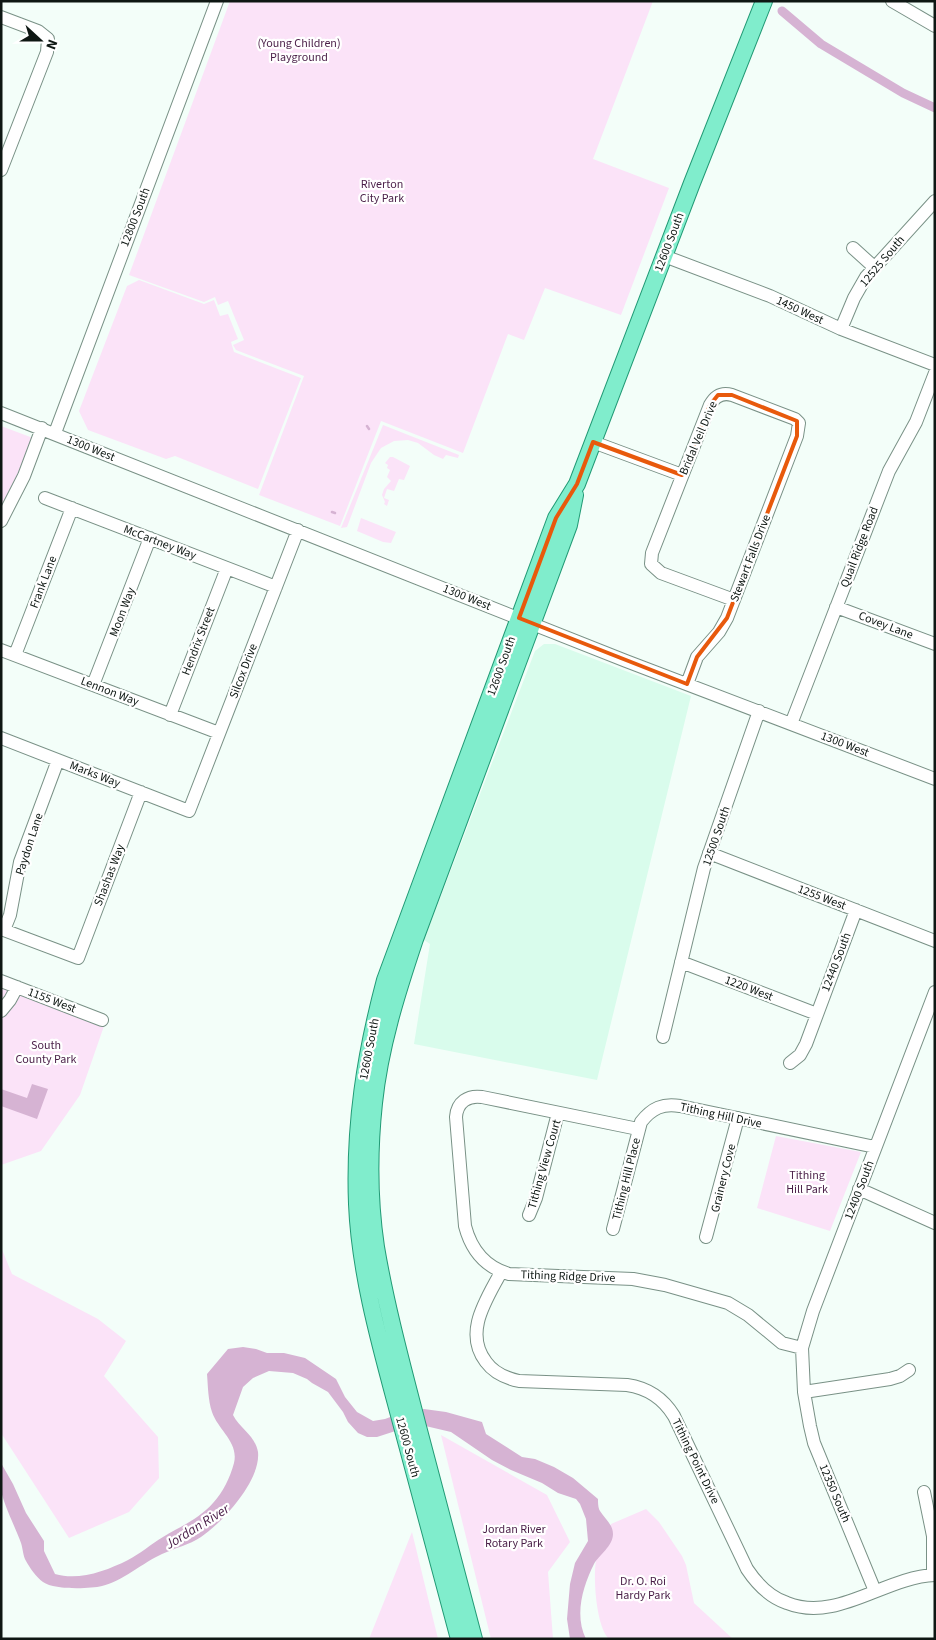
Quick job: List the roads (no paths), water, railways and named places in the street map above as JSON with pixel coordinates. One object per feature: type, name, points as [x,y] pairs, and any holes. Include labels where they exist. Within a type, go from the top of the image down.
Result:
[{"type":"main road","name":"12600 South","points":[[474,1639],[419,1458],[403,1397],[373,1310],[362,1250],[357,1206],[357,1152],[360,1100],[365,1064],[372,1028],[385,980],[525,620],[556,518],[577,484],[764,1]]},
{"type":"main road","name":"12600 South","points":[[419,1458],[459,1639]]},
{"type":"street","name":"12800 South","points":[[55,433],[217,1]]},
{"type":"street","points":[[899,3],[935,26]]},
{"type":"street","points":[[1,17],[38,31],[48,39],[48,45],[47,52],[1,170]]},
{"type":"street","name":"12525 South","points":[[841,329],[859,287],[874,267],[935,201]]},
{"type":"street","points":[[853,248],[874,267]]},
{"type":"street","name":"1450 West","points":[[664,256],[786,303],[841,329],[935,365]]},
{"type":"street","name":"Quail Ridge Road","points":[[791,724],[889,471],[916,422],[935,373]]},
{"type":"street","name":"Bridal Veil Drive","points":[[734,600],[662,573],[651,564],[652,553],[710,405],[718,395],[732,395],[789,416],[799,423]]},
{"type":"street","name":"1300 West","points":[[1,413],[686,684],[935,779]]},
{"type":"street","name":"Stewart Falls Drive","points":[[686,684],[697,656],[723,628],[797,436],[799,423]]},
{"type":"street","points":[[1,520],[24,476],[42,428]]},
{"type":"street","points":[[593,442],[682,475]]},
{"type":"street","name":"McCartney Way","points":[[45,498],[276,587]]},
{"type":"street","name":"Frank Lane","points":[[15,655],[72,508]]},
{"type":"street","name":"Silcox Drive","points":[[189,811],[298,530]]},
{"type":"street","name":"Moon Way","points":[[93,685],[150,538]]},
{"type":"street","name":"Hendrix Street","points":[[170,714],[227,568]]},
{"type":"street","name":"Covey Lane","points":[[836,607],[935,644]]},
{"type":"street","name":"Lennon Way","points":[[1,650],[219,733]]},
{"type":"street","name":"12500 South","points":[[663,1037],[709,853],[758,711]]},
{"type":"street","name":"Marks Way","points":[[1,738],[189,811]]},
{"type":"street","name":"Paydon Lane","points":[[3,929],[10,916],[20,862],[58,760]]},
{"type":"street","name":"Shashas Way","points":[[3,929],[78,958],[141,792]]},
{"type":"street","name":"1255 West","points":[[709,853],[935,941]]},
{"type":"street","name":"12440 South","points":[[790,1063],[800,1055],[806,1044],[856,910]]},
{"type":"street","name":"1220 West","points":[[681,962],[817,1014]]},
{"type":"street","name":"1155 West","points":[[1,981],[102,1020]]},
{"type":"street","points":[[1,1011],[17,987]]},
{"type":"street","name":"12400 South","points":[[804,1392],[802,1348],[813,1311],[935,992]]},
{"type":"street","name":"Tithing Ridge Drive","points":[[558,1113],[476,1096],[461,1103],[456,1112],[465,1226],[476,1251],[486,1262],[501,1272],[516,1275],[633,1279],[660,1283],[728,1303],[748,1315],[782,1343],[802,1348]]},
{"type":"street","name":"Tithing Hill Drive","points":[[638,1129],[641,1122],[651,1111],[668,1105],[738,1118],[875,1148]]},
{"type":"street","points":[[558,1113],[638,1129]]},
{"type":"street","name":"Tithing View Court","points":[[529,1215],[536,1198],[558,1113]]},
{"type":"street","name":"Grainery Cove","points":[[706,1237],[738,1118]]},
{"type":"street","name":"Tithing Hill Place","points":[[613,1228],[638,1129]]},
{"type":"street","points":[[859,1189],[935,1222]]},
{"type":"street","name":"Tithing Point Drive","points":[[501,1272],[481,1311],[476,1332],[480,1351],[490,1367],[504,1377],[519,1381],[627,1385],[641,1388],[654,1394],[666,1404],[674,1416],[747,1569],[763,1589],[785,1603],[794,1606],[812,1608],[831,1607],[900,1580],[915,1576],[934,1575]]},
{"type":"street","points":[[804,1392],[890,1379],[900,1376],[909,1370]]},
{"type":"street","name":"12350 South","points":[[804,1392],[814,1443],[875,1591]]},
{"type":"street","points":[[924,1492],[933,1536],[934,1575]]},
{"type":"water","points":[[32,1084],[48,1089],[37,1119],[1,1106],[1,1089],[27,1098]]},
{"type":"water","name":"Jordan River","points":[[243,1347],[267,1353],[284,1353],[305,1358],[336,1379],[345,1397],[357,1412],[373,1421],[424,1409],[446,1412],[482,1422],[486,1434],[522,1457],[535,1459],[573,1478],[598,1499],[599,1510],[610,1524],[613,1534],[611,1542],[594,1564],[583,1591],[580,1611],[582,1630],[586,1639],[570,1639],[567,1619],[570,1584],[575,1563],[588,1541],[586,1519],[576,1499],[558,1493],[542,1483],[492,1460],[451,1432],[417,1424],[377,1437],[367,1437],[358,1433],[348,1422],[328,1392],[293,1373],[269,1371],[253,1378],[243,1387],[233,1415],[254,1441],[258,1452],[257,1463],[247,1487],[239,1499],[210,1530],[196,1540],[162,1554],[109,1584],[89,1588],[63,1588],[48,1585],[40,1580],[25,1559],[21,1543],[4,1502],[1,1487],[1,1463],[26,1513],[44,1541],[44,1551],[55,1574],[83,1576],[111,1568],[128,1560],[202,1514],[217,1499],[226,1484],[234,1463],[234,1449],[212,1412],[207,1374],[228,1349]]},
{"type":"waterway","points":[[782,11],[821,44],[903,93],[935,108]]},
{"type":"park label","name":"(Young Children) Playground","points":[[299,50]]},
{"type":"park label","name":"Riverton City Park","points":[[382,191]]},
{"type":"park label","name":"South County Park","points":[[46,1052]]},
{"type":"park label","name":"Tithing Hill Park","points":[[807,1182]]},
{"type":"park label","name":"Jordan River Rotary Park","points":[[514,1536]]},
{"type":"park label","name":"Dr. O. Roi Hardy Park","points":[[643,1588]]}]
